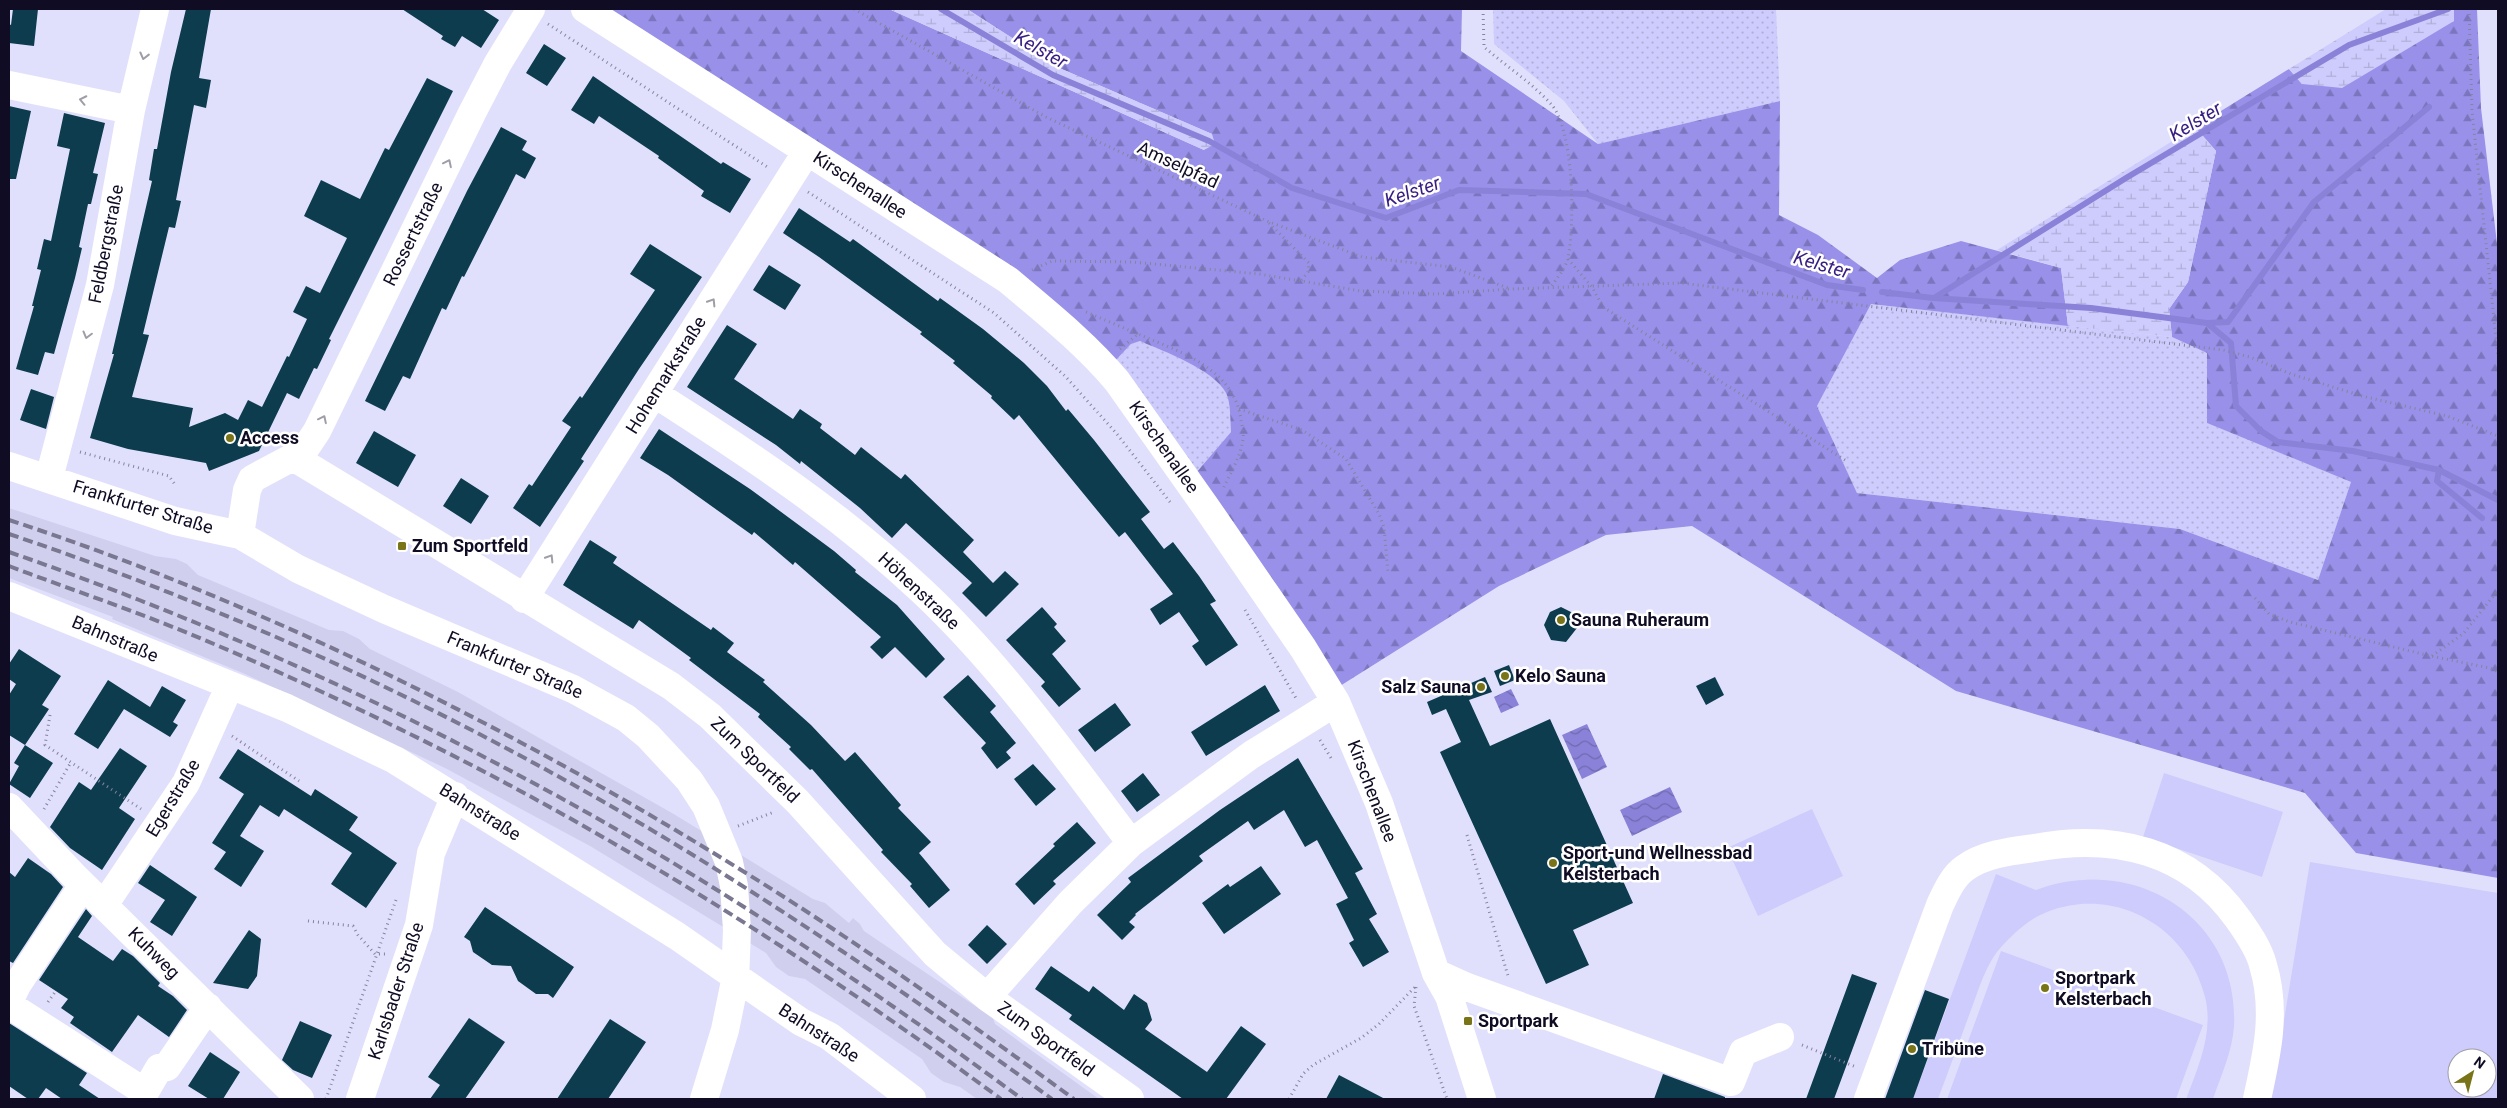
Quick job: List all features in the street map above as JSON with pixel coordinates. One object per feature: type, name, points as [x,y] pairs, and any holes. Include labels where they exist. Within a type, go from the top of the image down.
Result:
[{"type":"street","name":"Feldbergstraße","points":[[49,478],[100,285],[130,110],[155,9]]},
{"type":"street","name":"Kirschenallee","points":[[585,9],[1008,280],[1102,364],[1206,507],[1302,648],[1336,702],[1378,803],[1426,979],[1449,996],[1482,1099]]},
{"type":"street","name":"Rossertstraße","points":[[293,457],[307,446],[317,431],[472,113],[498,63],[529,12]]},
{"type":"street","points":[[9,85],[130,110]]},
{"type":"street","name":"Hohemarkstraße","points":[[524,599],[807,151]]},
{"type":"street","name":"Höhenstraße","points":[[655,394],[799,489],[844,524],[923,592],[978,648],[1025,702],[1132,844]]},
{"type":"street","points":[[240,535],[246,490],[252,479],[293,457]]},
{"type":"street","name":"Zum Sportfeld","points":[[293,457],[524,599],[671,686],[710,716],[798,802],[935,954],[987,997],[1130,1099]]},
{"type":"street","name":"Frankfurter Straße","points":[[9,466],[175,521],[240,535],[298,569],[602,703],[648,736],[669,756],[706,806],[729,862],[736,908],[737,952],[728,1020],[704,1099]]},
{"type":"street","name":"Bahnstraße","points":[[9,596],[287,708],[395,760],[677,936],[802,1022],[828,1036],[912,1099]]},
{"type":"street","name":"Egerstraße","points":[[104,905],[186,783],[230,686]]},
{"type":"street","points":[[987,997],[1070,903],[1132,844],[1199,791],[1336,702]]},
{"type":"street","name":"Karlsbader Straße","points":[[360,1099],[418,925],[431,853],[455,796]]},
{"type":"street","name":"Kuhweg","points":[[9,807],[83,885],[300,1099]]},
{"type":"street","points":[[1872,1088],[1940,904],[1951,884],[1965,868],[1989,857],[2026,849],[2057,843],[2096,842],[2134,847],[2166,858],[2198,876],[2224,899],[2248,932],[2263,964],[2271,1006],[2267,1052],[2257,1099]]},
{"type":"street","points":[[83,885],[11,993],[154,1096],[160,1068],[167,1067],[208,1007]]},
{"type":"street","points":[[1426,979],[1467,987],[1731,1082],[1743,1052],[1780,1037]]},
{"type":"path","name":"Amselpfad","points":[[854,9],[1046,117],[1267,221],[1362,257],[1452,267],[1511,289]]},
{"type":"path","points":[[1483,9],[1484,47],[1552,105],[1565,130],[1570,165],[1571,219],[1568,259],[1551,287]]},
{"type":"path","points":[[2469,9],[2472,111],[2498,357]]},
{"type":"path","points":[[529,12],[788,180],[846,215],[994,313],[1065,376],[1117,434],[1173,505]]},
{"type":"path","points":[[1267,221],[1310,262],[1308,272],[1301,281]]},
{"type":"path","points":[[1568,259],[1592,287],[1603,308],[1845,460]]},
{"type":"path","points":[[1008,280],[1052,261],[1133,262],[1259,274],[1361,291],[1427,294],[1551,287],[1681,283],[2224,350],[2291,374],[2362,396],[2447,416],[2498,436]]},
{"type":"path","points":[[1102,364],[1138,334],[1181,352],[1222,378],[1234,393],[1240,408],[1243,438],[1220,497],[1206,507]]},
{"type":"path","points":[[1240,408],[1302,430],[1346,459],[1379,514],[1384,527],[1388,573]]},
{"type":"path","points":[[58,446],[169,476],[176,486]]},
{"type":"path","points":[[2432,656],[2464,633],[2498,590]]},
{"type":"path","points":[[2255,598],[2269,614],[2290,622],[2490,668],[2498,672]]},
{"type":"path","points":[[1244,608],[1332,759]]},
{"type":"path","points":[[50,715],[46,745],[160,822]]},
{"type":"path","points":[[213,724],[299,780]]},
{"type":"path","points":[[31,831],[71,762]]},
{"type":"path","points":[[719,834],[798,802]]},
{"type":"path","points":[[1468,836],[1517,1005]]},
{"type":"path","points":[[326,1099],[375,954],[400,889]]},
{"type":"path","points":[[308,921],[353,926],[358,935],[375,954],[409,954]]},
{"type":"path","points":[[1426,979],[1414,1006],[1446,1099]]},
{"type":"path","points":[[1289,1099],[1303,1074],[1313,1065],[1361,1038],[1379,1024],[1426,979]]},
{"type":"path","points":[[46,1005],[55,992]]},
{"type":"path","points":[[1780,1037],[1872,1088]]},
{"type":"shaded area","points":[[9,508],[155,556],[176,559],[187,564],[198,575],[329,630],[343,631],[359,639],[370,649],[458,692],[672,813],[813,899],[825,903],[849,923],[853,918],[864,931],[993,1018],[995,1024],[1099,1099],[977,1099],[960,1087],[944,1082],[931,1073],[922,1059],[805,979],[789,976],[776,967],[766,953],[590,846],[445,768],[245,674],[112,619],[113,617],[9,578]]},
{"type":"green space","points":[[610,9],[889,9],[1204,150],[1212,134],[1057,67],[967,9],[1462,9],[1461,51],[1598,144],[1780,101],[1779,215],[1818,235],[1877,278],[1900,260],[1961,241],[2061,268],[2068,326],[1871,304],[1817,406],[1857,493],[2180,529],[2318,580],[2351,482],[2207,423],[2207,353],[2172,337],[2169,309],[2188,282],[2216,151],[2195,127],[2289,69],[2302,84],[2454,21],[2454,9],[2477,9],[2481,108],[2498,252],[2498,878],[2356,853],[2305,793],[1956,691],[1692,526],[1606,535],[1499,586],[1340,686],[1195,474],[1231,432],[1229,402],[1220,384],[1188,362],[1140,341],[1131,344],[1115,361]]},
{"type":"green space","points":[[889,9],[967,9],[1057,67],[1212,134],[1215,144],[1204,150]]},
{"type":"green space","points":[[1493,9],[1776,9],[1780,101],[1598,144],[1564,101],[1494,44]]},
{"type":"green space","points":[[2386,9],[2454,9],[2454,21],[2342,88],[2302,84],[2289,69]]},
{"type":"green space","points":[[2195,127],[2216,151],[2188,282],[2169,309],[2172,337],[2068,326],[2061,268],[1997,250]]},
{"type":"green space","points":[[1871,304],[2172,337],[2207,353],[2207,423],[2351,482],[2318,580],[2180,529],[1857,493],[1817,406]]},
{"type":"green space","points":[[1140,341],[1188,362],[1211,376],[1220,384],[1228,397],[1231,432],[1195,474],[1115,361],[1131,344]]},
{"type":"green space","points":[[2164,773],[2283,812],[2262,877],[2143,837]]},
{"type":"green space","points":[[1812,809],[1843,876],[1758,916],[1727,848]]},
{"type":"green space","points":[[2310,862],[2498,893],[2498,1099],[2271,1099]]},
{"type":"green space","points":[[1996,874],[2036,890],[2073,881],[2109,880],[2143,888],[2174,903],[2200,926],[2219,954],[2231,988],[2234,1027],[2226,1064],[2213,1099],[2186,1099],[2203,1049],[2208,1023],[2205,997],[2196,972],[2183,950],[2165,932],[2145,918],[2122,909],[2098,904],[2073,905],[2047,912],[2028,922],[2007,941],[1996,953],[1984,976],[1938,1099],[1913,1099]]},
{"type":"green space","name":"Sportpark Kelsterbach","points":[[2001,951],[2203,1025],[2176,1099],[1947,1099]]},
{"type":"water","points":[[1511,689],[1519,705],[1501,713],[1494,697]]},
{"type":"water","points":[[1587,724],[1607,767],[1582,779],[1562,735]]},
{"type":"water","points":[[1670,787],[1682,812],[1632,836],[1620,810]]},
{"type":"building","points":[[13,9],[38,9],[34,46],[9,43],[9,24],[11,25]]},
{"type":"building","points":[[186,9],[211,9],[199,78],[211,80],[206,108],[194,105],[176,200],[181,201],[175,228],[169,227],[143,334],[149,335],[132,397],[193,408],[189,427],[225,413],[238,420],[248,400],[262,407],[287,356],[289,357],[307,319],[293,312],[306,286],[320,293],[347,238],[304,216],[321,180],[360,199],[385,148],[389,150],[427,78],[453,91],[329,339],[331,340],[317,369],[314,368],[299,399],[287,393],[259,451],[209,471],[206,463],[128,449],[90,438],[114,354],[112,354],[152,181],[149,180],[154,149],[157,149],[171,72]]},
{"type":"building","points":[[402,9],[482,9],[499,20],[481,48],[462,36],[455,47],[441,39],[443,36]]},
{"type":"building","points":[[544,44],[566,58],[547,86],[526,73]]},
{"type":"building","points":[[593,76],[721,164],[723,162],[751,179],[730,213],[701,196],[704,191],[658,158],[659,156],[599,116],[594,124],[571,110]]},
{"type":"building","points":[[9,106],[31,111],[16,179],[9,179]]},
{"type":"building","points":[[64,113],[105,123],[93,173],[98,174],[91,204],[88,204],[79,247],[82,248],[75,278],[54,354],[45,352],[38,375],[16,369],[34,306],[32,306],[41,270],[37,269],[44,239],[51,241],[70,149],[57,146]]},
{"type":"building","points":[[501,127],[527,141],[522,150],[536,158],[525,179],[516,174],[446,310],[442,308],[410,379],[403,376],[385,411],[365,401],[467,191]]},
{"type":"building","points":[[799,208],[850,242],[853,239],[938,301],[940,298],[983,329],[1024,363],[1047,386],[1066,411],[1068,409],[1150,512],[1141,519],[1164,549],[1173,542],[1199,576],[1216,601],[1210,604],[1238,645],[1206,666],[1192,646],[1199,641],[1179,612],[1160,625],[1150,609],[1173,594],[1125,532],[1119,537],[1019,415],[1014,420],[991,398],[992,396],[953,363],[955,361],[920,334],[922,332],[783,233]]},
{"type":"building","points":[[650,244],[702,277],[639,369],[581,459],[584,461],[540,527],[513,508],[529,484],[532,486],[571,427],[562,421],[580,396],[582,398],[655,290],[630,274]]},
{"type":"building","points":[[769,265],[801,285],[785,310],[753,290]]},
{"type":"building","points":[[727,325],[757,344],[734,379],[793,419],[800,409],[822,424],[820,428],[855,455],[861,447],[901,479],[905,474],[974,540],[963,552],[993,583],[1005,571],[1019,584],[986,617],[962,593],[972,583],[906,523],[892,538],[860,508],[801,461],[800,464],[776,445],[687,387]]},
{"type":"building","points":[[31,389],[54,397],[46,429],[20,420]]},
{"type":"building","points":[[659,429],[750,489],[834,551],[856,570],[855,572],[897,605],[945,659],[926,678],[895,647],[882,659],[870,647],[881,637],[795,562],[793,565],[754,532],[752,535],[668,475],[640,458]]},
{"type":"building","points":[[374,431],[416,455],[398,487],[356,463]]},
{"type":"building","points":[[461,478],[489,496],[471,524],[443,506]]},
{"type":"building","points":[[590,540],[617,557],[613,563],[711,630],[713,627],[734,643],[727,652],[765,680],[763,682],[811,725],[845,761],[855,752],[901,805],[898,808],[931,842],[919,853],[950,890],[929,908],[910,886],[912,884],[881,852],[883,850],[812,769],[810,770],[789,749],[791,747],[758,717],[760,714],[689,660],[691,658],[639,620],[633,629],[563,585]]},
{"type":"building","points":[[1042,607],[1057,624],[1054,627],[1066,641],[1052,654],[1081,689],[1059,707],[1041,686],[1045,682],[1006,640]]},
{"type":"building","name":"Sauna Ruheraum","points":[[1561,607],[1575,614],[1577,628],[1566,642],[1551,640],[1544,625],[1550,612]]},
{"type":"building","points":[[19,649],[61,676],[42,705],[49,709],[25,745],[9,735],[9,695],[16,684],[9,679],[9,664]]},
{"type":"building","name":"Kelo Sauna","points":[[1509,665],[1515,680],[1500,686],[1494,671]]},
{"type":"building","points":[[968,675],[996,706],[990,712],[1016,743],[1006,752],[1011,758],[997,769],[981,748],[986,743],[943,697]]},
{"type":"building","name":"Sport-und Wellnessbad Kelsterbach","points":[[1485,677],[1492,692],[1469,700],[1490,746],[1550,719],[1633,903],[1573,930],[1589,965],[1546,984],[1440,752],[1461,742],[1446,709],[1432,715],[1427,702]]},
{"type":"building","points":[[1715,677],[1724,695],[1706,705],[1696,686]]},
{"type":"building","points":[[108,680],[150,707],[162,686],[186,700],[173,722],[178,725],[170,737],[124,709],[98,749],[74,734]]},
{"type":"building","points":[[1265,685],[1280,711],[1206,756],[1191,732]]},
{"type":"building","points":[[1115,703],[1131,725],[1095,752],[1078,730]]},
{"type":"building","points":[[25,745],[53,763],[30,798],[9,784],[19,766],[14,763]]},
{"type":"building","points":[[120,748],[147,766],[119,808],[135,819],[102,870],[70,848],[50,827],[79,782],[91,790]]},
{"type":"building","points":[[238,749],[311,796],[315,789],[358,817],[349,830],[397,863],[366,908],[331,884],[352,853],[284,809],[279,817],[260,805],[240,836],[264,851],[241,887],[214,869],[226,852],[212,843],[244,794],[219,778]]},
{"type":"building","points":[[1298,758],[1363,869],[1355,873],[1377,914],[1369,919],[1389,952],[1363,967],[1349,943],[1354,940],[1336,904],[1348,898],[1317,840],[1305,847],[1284,810],[1254,830],[1248,821],[1199,856],[1203,861],[1135,914],[1129,922],[1135,927],[1122,940],[1097,915],[1131,882],[1128,878],[1220,810]]},
{"type":"building","points":[[1033,764],[1056,789],[1036,806],[1014,779]]},
{"type":"building","points":[[1143,773],[1160,795],[1137,812],[1121,791]]},
{"type":"building","points":[[1077,822],[1096,843],[1053,881],[1056,884],[1034,905],[1015,884]]},
{"type":"building","points":[[28,858],[51,874],[63,887],[13,963],[9,961],[9,872],[15,877]]},
{"type":"building","points":[[150,865],[197,897],[172,936],[150,922],[165,900],[138,883]]},
{"type":"building","points":[[1261,866],[1281,894],[1224,934],[1202,903],[1228,884],[1230,887]]},
{"type":"building","points":[[485,907],[574,967],[553,998],[548,994],[536,994],[518,981],[511,966],[492,965],[473,952],[470,941],[464,937]]},
{"type":"building","points":[[86,909],[92,916],[78,937],[113,961],[122,949],[133,956],[160,983],[158,986],[173,996],[187,1010],[169,1037],[138,1015],[112,1052],[70,1023],[74,1017],[61,1008],[68,999],[39,980]]},
{"type":"building","points":[[987,925],[1007,944],[987,964],[968,945]]},
{"type":"building","points":[[249,930],[261,939],[257,976],[248,989],[213,983]]},
{"type":"building","points":[[1051,966],[1089,992],[1093,986],[1124,1010],[1134,994],[1147,1003],[1152,1020],[1145,1029],[1207,1072],[1241,1026],[1266,1044],[1226,1099],[1183,1099],[1069,1019],[1072,1015],[1035,989]]},
{"type":"building","points":[[1852,974],[1877,983],[1834,1099],[1806,1099]]},
{"type":"building","name":"Tribüne","points":[[1925,990],[1949,999],[1913,1099],[1885,1099]]},
{"type":"building","points":[[469,1018],[505,1042],[465,1099],[430,1099],[440,1085],[428,1077]]},
{"type":"building","points":[[610,1019],[646,1042],[608,1099],[557,1099]]},
{"type":"building","points":[[300,1021],[332,1035],[312,1078],[293,1070],[282,1060]]},
{"type":"building","points":[[9,1023],[87,1073],[79,1085],[100,1099],[62,1099],[46,1088],[38,1099],[28,1099],[9,1086]]},
{"type":"building","points":[[210,1052],[240,1072],[223,1099],[209,1099],[188,1086]]},
{"type":"building","points":[[1663,1074],[1725,1097],[1725,1099],[1654,1099]]},
{"type":"building","points":[[1339,1075],[1385,1099],[1326,1099]]},
{"type":"waterway","name":"Kelster","points":[[941,9],[1053,75],[1209,141],[1292,188],[1386,218],[1459,190],[1586,194],[1827,285],[1863,290]]},
{"type":"waterway","name":"Kelster","points":[[1934,298],[2126,178],[2349,45],[2448,9]]},
{"type":"waterway","points":[[2207,323],[2228,322],[2314,202],[2429,107]]},
{"type":"waterway","points":[[1882,292],[1933,298],[2091,308],[2207,323],[2231,343],[2236,406],[2261,431],[2278,442],[2353,451],[2439,470],[2498,500]]},
{"type":"waterway","points":[[2439,470],[2437,481],[2482,518]]},
{"type":"railway","points":[[9,520],[108,555],[205,593],[301,634],[490,726],[582,776],[673,828],[802,908],[920,988],[1074,1099]]},
{"type":"railway","points":[[9,534],[177,596],[260,630],[424,706],[504,747],[660,835],[760,897],[908,996],[1052,1099]]},
{"type":"railway","points":[[9,552],[153,606],[295,666],[434,731],[570,803],[687,871],[801,944],[912,1020],[1022,1099]]},
{"type":"railway","points":[[9,566],[145,616],[246,658],[357,708],[489,774],[640,859],[714,904],[860,999],[1001,1099]]},
{"type":"place","name":"Access","points":[[230,438]]},
{"type":"place","name":"Zum Sportfeld","points":[[402,546]]},
{"type":"place","name":"Sauna Ruheraum","points":[[1561,620]]},
{"type":"place","name":"Kelo Sauna","points":[[1505,676]]},
{"type":"place","name":"Salz Sauna","points":[[1481,687]]},
{"type":"place","name":"Sport-und Wellnessbad Kelsterbach","points":[[1553,863]]},
{"type":"place","name":"Sportpark Kelsterbach","points":[[2045,988]]},
{"type":"place","name":"Sportpark","points":[[1468,1021]]},
{"type":"place","name":"Tribüne","points":[[1912,1049]]}]
